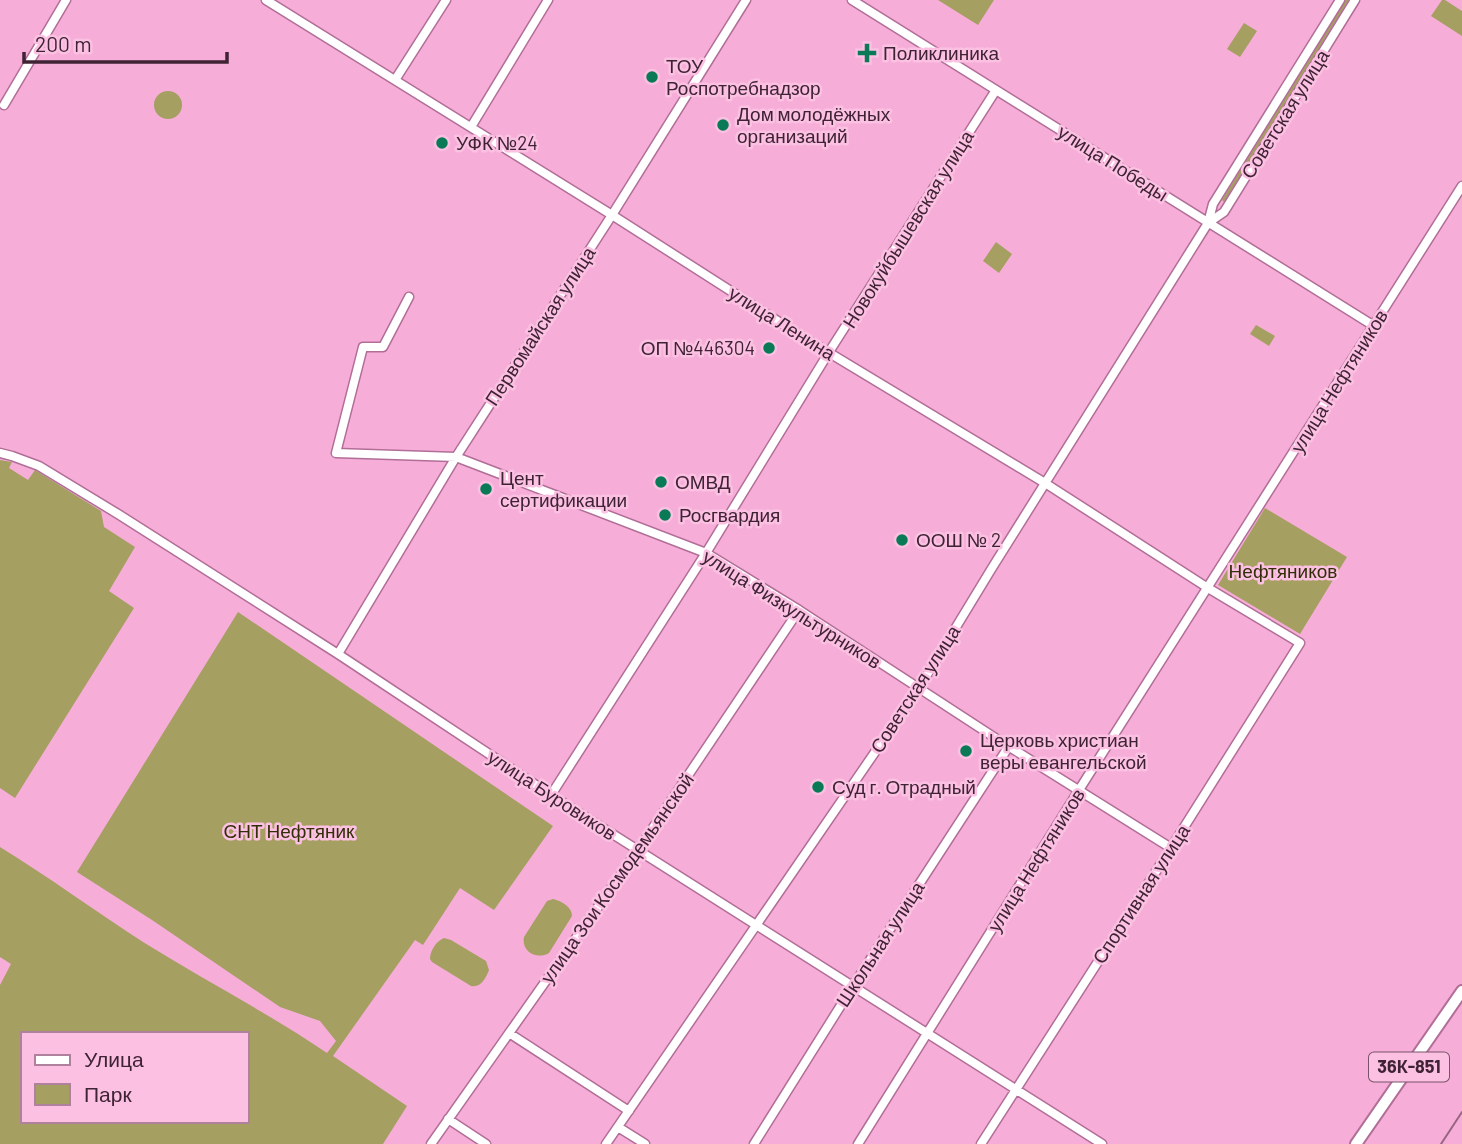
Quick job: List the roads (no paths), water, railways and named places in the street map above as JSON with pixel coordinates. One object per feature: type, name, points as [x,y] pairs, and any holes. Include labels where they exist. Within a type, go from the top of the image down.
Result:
[{"type":"main road","name":"36К-851","points":[[1356,1144],[1462,991]]},
{"type":"street","points":[[4,104],[66,0]]},
{"type":"street","name":"улица Ленина","points":[[266,0],[798,334],[1045,483],[1208,588],[1300,643]]},
{"type":"street","points":[[395,80],[446,0]]},
{"type":"street","points":[[471,127],[548,0]]},
{"type":"street","name":"Первомайская улица","points":[[338,654],[456,457],[746,0]]},
{"type":"street","name":"улица Победы","points":[[852,0],[1374,326]]},
{"type":"street","name":"Советская улица","points":[[606,1144],[919,688],[1208,223],[1213,204],[1340,0]]},
{"type":"street","name":"Советская улица","points":[[1208,223],[1224,212],[1355,0]]},
{"type":"street","name":"Новокуйбышевская улица","points":[[551,795],[996,90]]},
{"type":"street","name":"улица Нефтяников","points":[[858,1144],[1462,186]]},
{"type":"street","name":"улица Физкультурников","points":[[409,297],[383,347],[363,347],[336,453],[456,457],[706,553],[1171,848]]},
{"type":"street","name":"улица Буровиков","points":[[0,453],[39,466],[338,654],[551,795],[1102,1144]]},
{"type":"street","name":"улица Зои Космодемьянской","points":[[431,1144],[638,850],[799,610]]},
{"type":"street","name":"Спортивная улица","points":[[981,1144],[1300,643]]},
{"type":"street","name":"Школьная улица","points":[[754,1144],[1009,746]]},
{"type":"street","points":[[509,1033],[629,1111]]},
{"type":"street","points":[[448,1119],[486,1144]]},
{"type":"street","points":[[618,1127],[645,1144]]},
{"type":"railway","points":[[1441,1144],[1462,1112]]},
{"type":"place","name":"Поликлиника","points":[[867,53]]},
{"type":"place","name":"ТОУ Роспотребнадзор","points":[[652,77]]},
{"type":"place","name":"Дом молодёжных организаций","points":[[723,125]]},
{"type":"place","name":"УФК №24","points":[[442,143]]},
{"type":"place","name":"ОП №446304","points":[[769,348]]},
{"type":"place","name":"ОМВД","points":[[661,482]]},
{"type":"place","name":"Цент сертификации","points":[[486,489]]},
{"type":"place","name":"Росгвардия","points":[[665,515]]},
{"type":"place","name":"ООШ № 2","points":[[902,540]]},
{"type":"place","name":"Церковь христиан веры евангельской","points":[[966,751]]},
{"type":"place","name":"Суд г. Отрадный","points":[[818,787]]},
{"type":"park label","name":"Нефтяников","points":[[1283,571]]},
{"type":"park label","name":"СНТ Нефтяник","points":[[289,831]]}]
